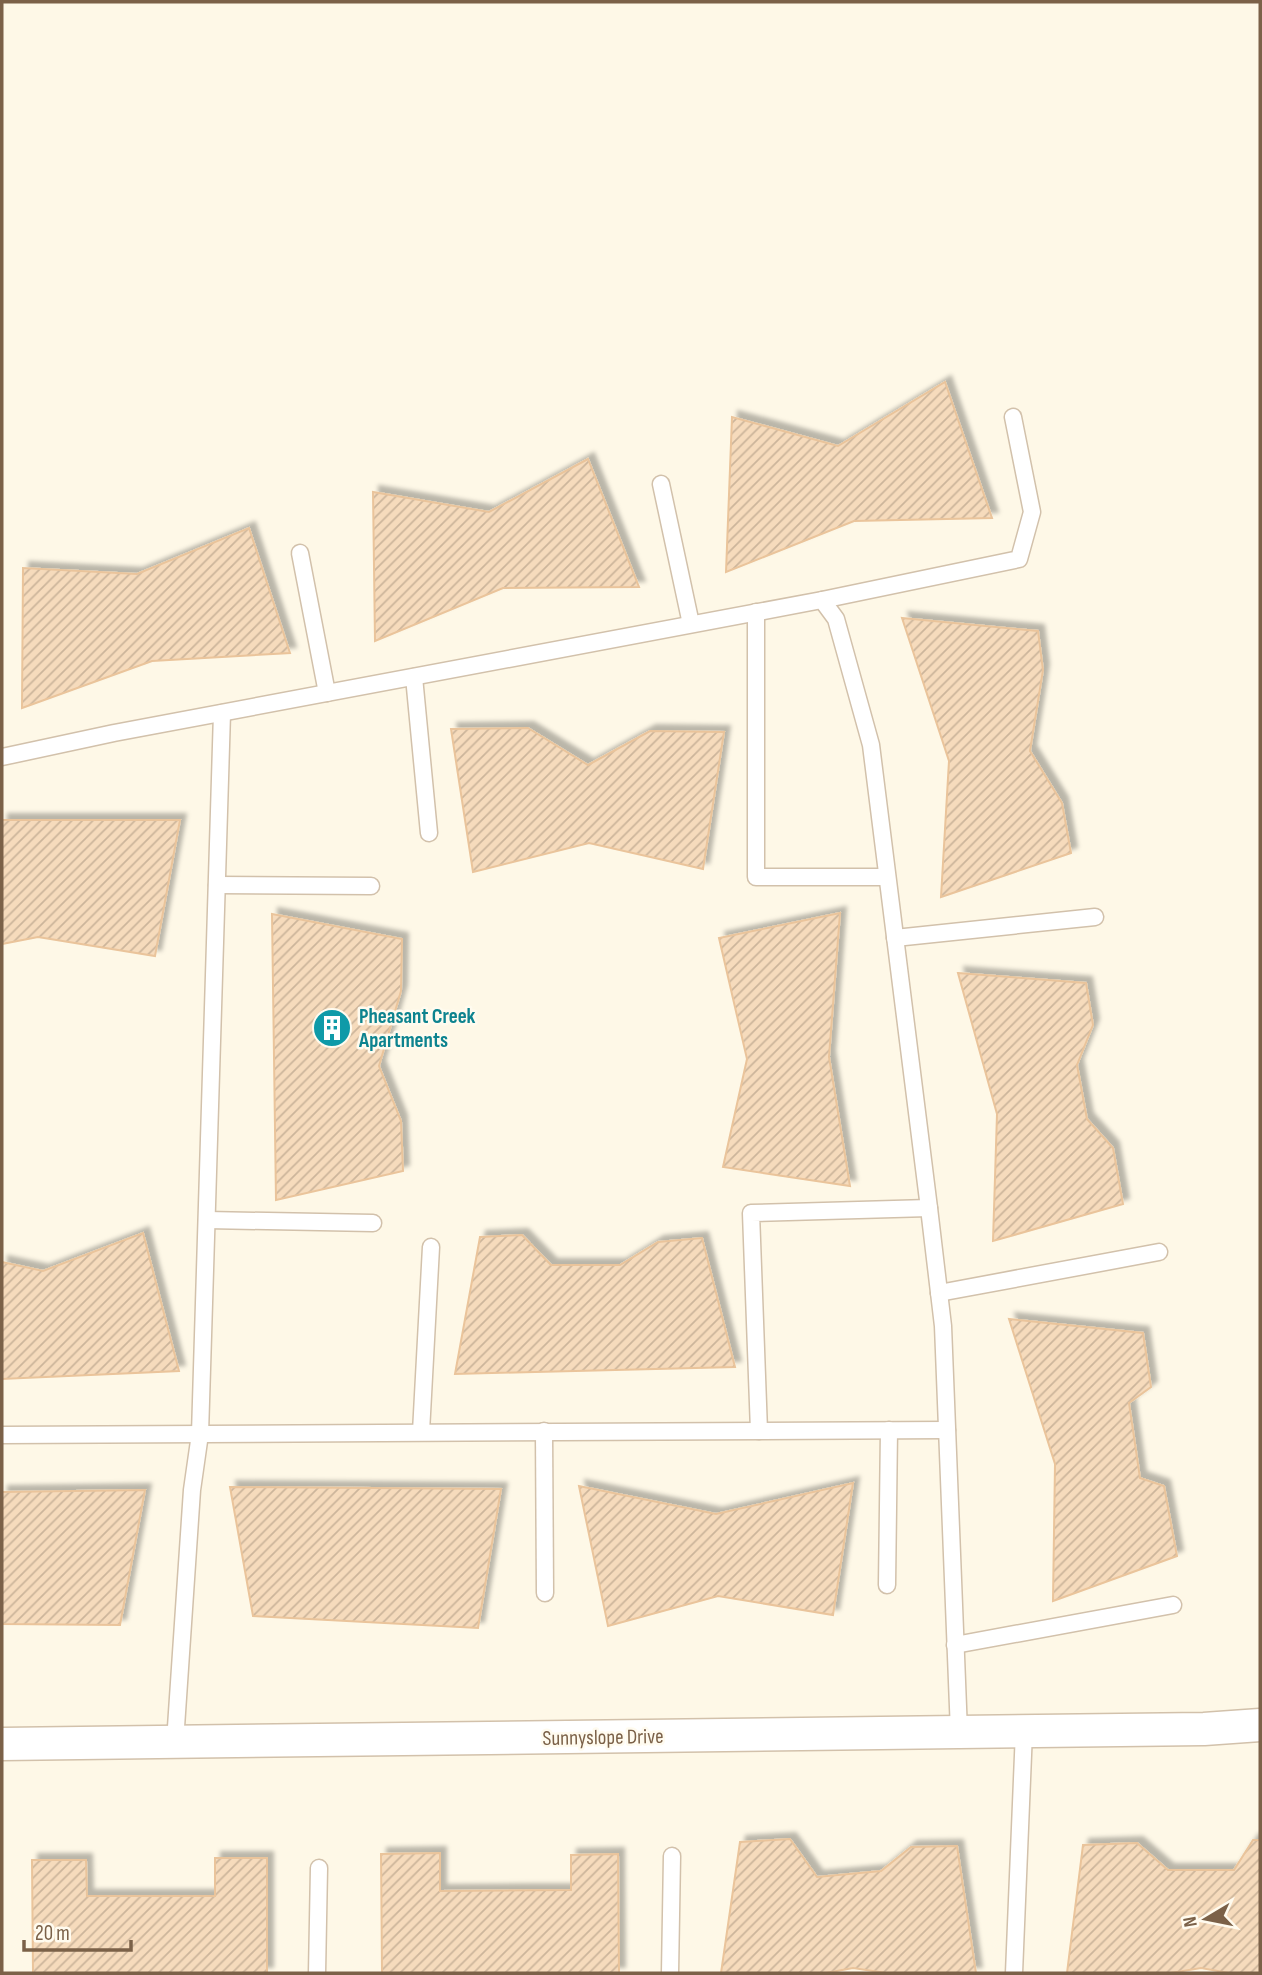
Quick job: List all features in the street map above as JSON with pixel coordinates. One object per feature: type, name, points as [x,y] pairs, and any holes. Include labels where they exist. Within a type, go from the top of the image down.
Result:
[{"type":"street","name":"Sunnyslope Drive","points":[[2,1744],[1204,1729],[1260,1725]]},
{"type":"lane","points":[[2,757],[822,600],[1018,559],[1032,512],[1013,417]]},
{"type":"lane","points":[[661,484],[691,624]]},
{"type":"lane","points":[[300,553],[327,693]]},
{"type":"lane","points":[[822,600],[836,619],[871,746],[929,1209],[939,1293],[947,1430],[959,1732]]},
{"type":"lane","points":[[756,612],[757,877],[887,877]]},
{"type":"lane","points":[[414,677],[429,833]]},
{"type":"lane","points":[[175,1742],[192,1490],[200,1434],[222,713]]},
{"type":"lane","points":[[217,885],[371,886]]},
{"type":"lane","points":[[895,938],[1095,917]]},
{"type":"lane","points":[[760,1431],[751,1213],[929,1209]]},
{"type":"lane","points":[[207,1220],[373,1223]]},
{"type":"lane","points":[[421,1432],[431,1247]]},
{"type":"lane","points":[[939,1293],[1159,1252]]},
{"type":"lane","points":[[887,1585],[889,1430]]},
{"type":"lane","points":[[2,1435],[947,1430]]},
{"type":"lane","points":[[544,1432],[545,1593]]},
{"type":"lane","points":[[955,1645],[1173,1605]]},
{"type":"lane","points":[[1014,1973],[1024,1731]]},
{"type":"lane","points":[[670,1973],[673,1856]]},
{"type":"lane","points":[[317,1973],[319,1868]]},
{"type":"building","points":[[945,382],[992,518],[854,521],[726,572],[732,417],[838,446]]},
{"type":"building","points":[[588,459],[639,587],[503,588],[375,641],[373,492],[489,512]]},
{"type":"building","points":[[249,528],[290,653],[152,661],[22,708],[23,568],[137,574]]},
{"type":"building","points":[[902,618],[1038,631],[1043,670],[1030,751],[1062,803],[1071,853],[941,897],[949,761]]},
{"type":"building","points":[[528,728],[588,765],[650,731],[724,732],[703,869],[589,843],[473,872],[451,729]]},
{"type":"building","points":[[2,820],[180,820],[155,956],[38,937],[2,944]]},
{"type":"building","points":[[840,913],[829,1057],[850,1186],[723,1167],[747,1059],[719,938]]},
{"type":"building","name":"Pheasant Creek Apartments","points":[[272,914],[402,939],[401,991],[379,1066],[401,1121],[403,1171],[276,1200]]},
{"type":"building","points":[[958,973],[1086,983],[1093,1025],[1077,1065],[1087,1119],[1113,1148],[1123,1204],[993,1241],[997,1114]]},
{"type":"building","points":[[143,1233],[179,1371],[2,1379],[2,1262],[43,1271]]},
{"type":"building","points":[[522,1235],[551,1265],[620,1265],[658,1242],[702,1238],[735,1367],[455,1374],[480,1237]]},
{"type":"building","points":[[1009,1319],[1143,1333],[1151,1387],[1129,1403],[1140,1478],[1164,1486],[1177,1556],[1053,1601],[1055,1464]]},
{"type":"building","points":[[853,1483],[833,1615],[718,1596],[608,1626],[579,1486],[716,1514]]},
{"type":"building","points":[[230,1487],[501,1489],[478,1628],[253,1616]]},
{"type":"building","points":[[145,1490],[120,1625],[2,1624],[2,1492]]},
{"type":"building","points":[[790,1839],[817,1877],[881,1871],[911,1847],[957,1846],[976,1973],[886,1973],[853,1968],[826,1973],[721,1973],[740,1842]]},
{"type":"building","points":[[1253,1840],[1260,1840],[1260,1973],[1229,1973],[1201,1968],[1171,1973],[1067,1973],[1083,1845],[1137,1843],[1168,1870],[1234,1870]]},
{"type":"building","points":[[440,1853],[440,1891],[571,1890],[571,1855],[618,1854],[619,1973],[382,1973],[381,1854]]},
{"type":"building","points":[[215,1858],[267,1858],[267,1973],[33,1973],[32,1860],[86,1860],[87,1896],[215,1896]]},
{"type":"place","name":"Pheasant Creek Apartments","points":[[332,1028]]}]
